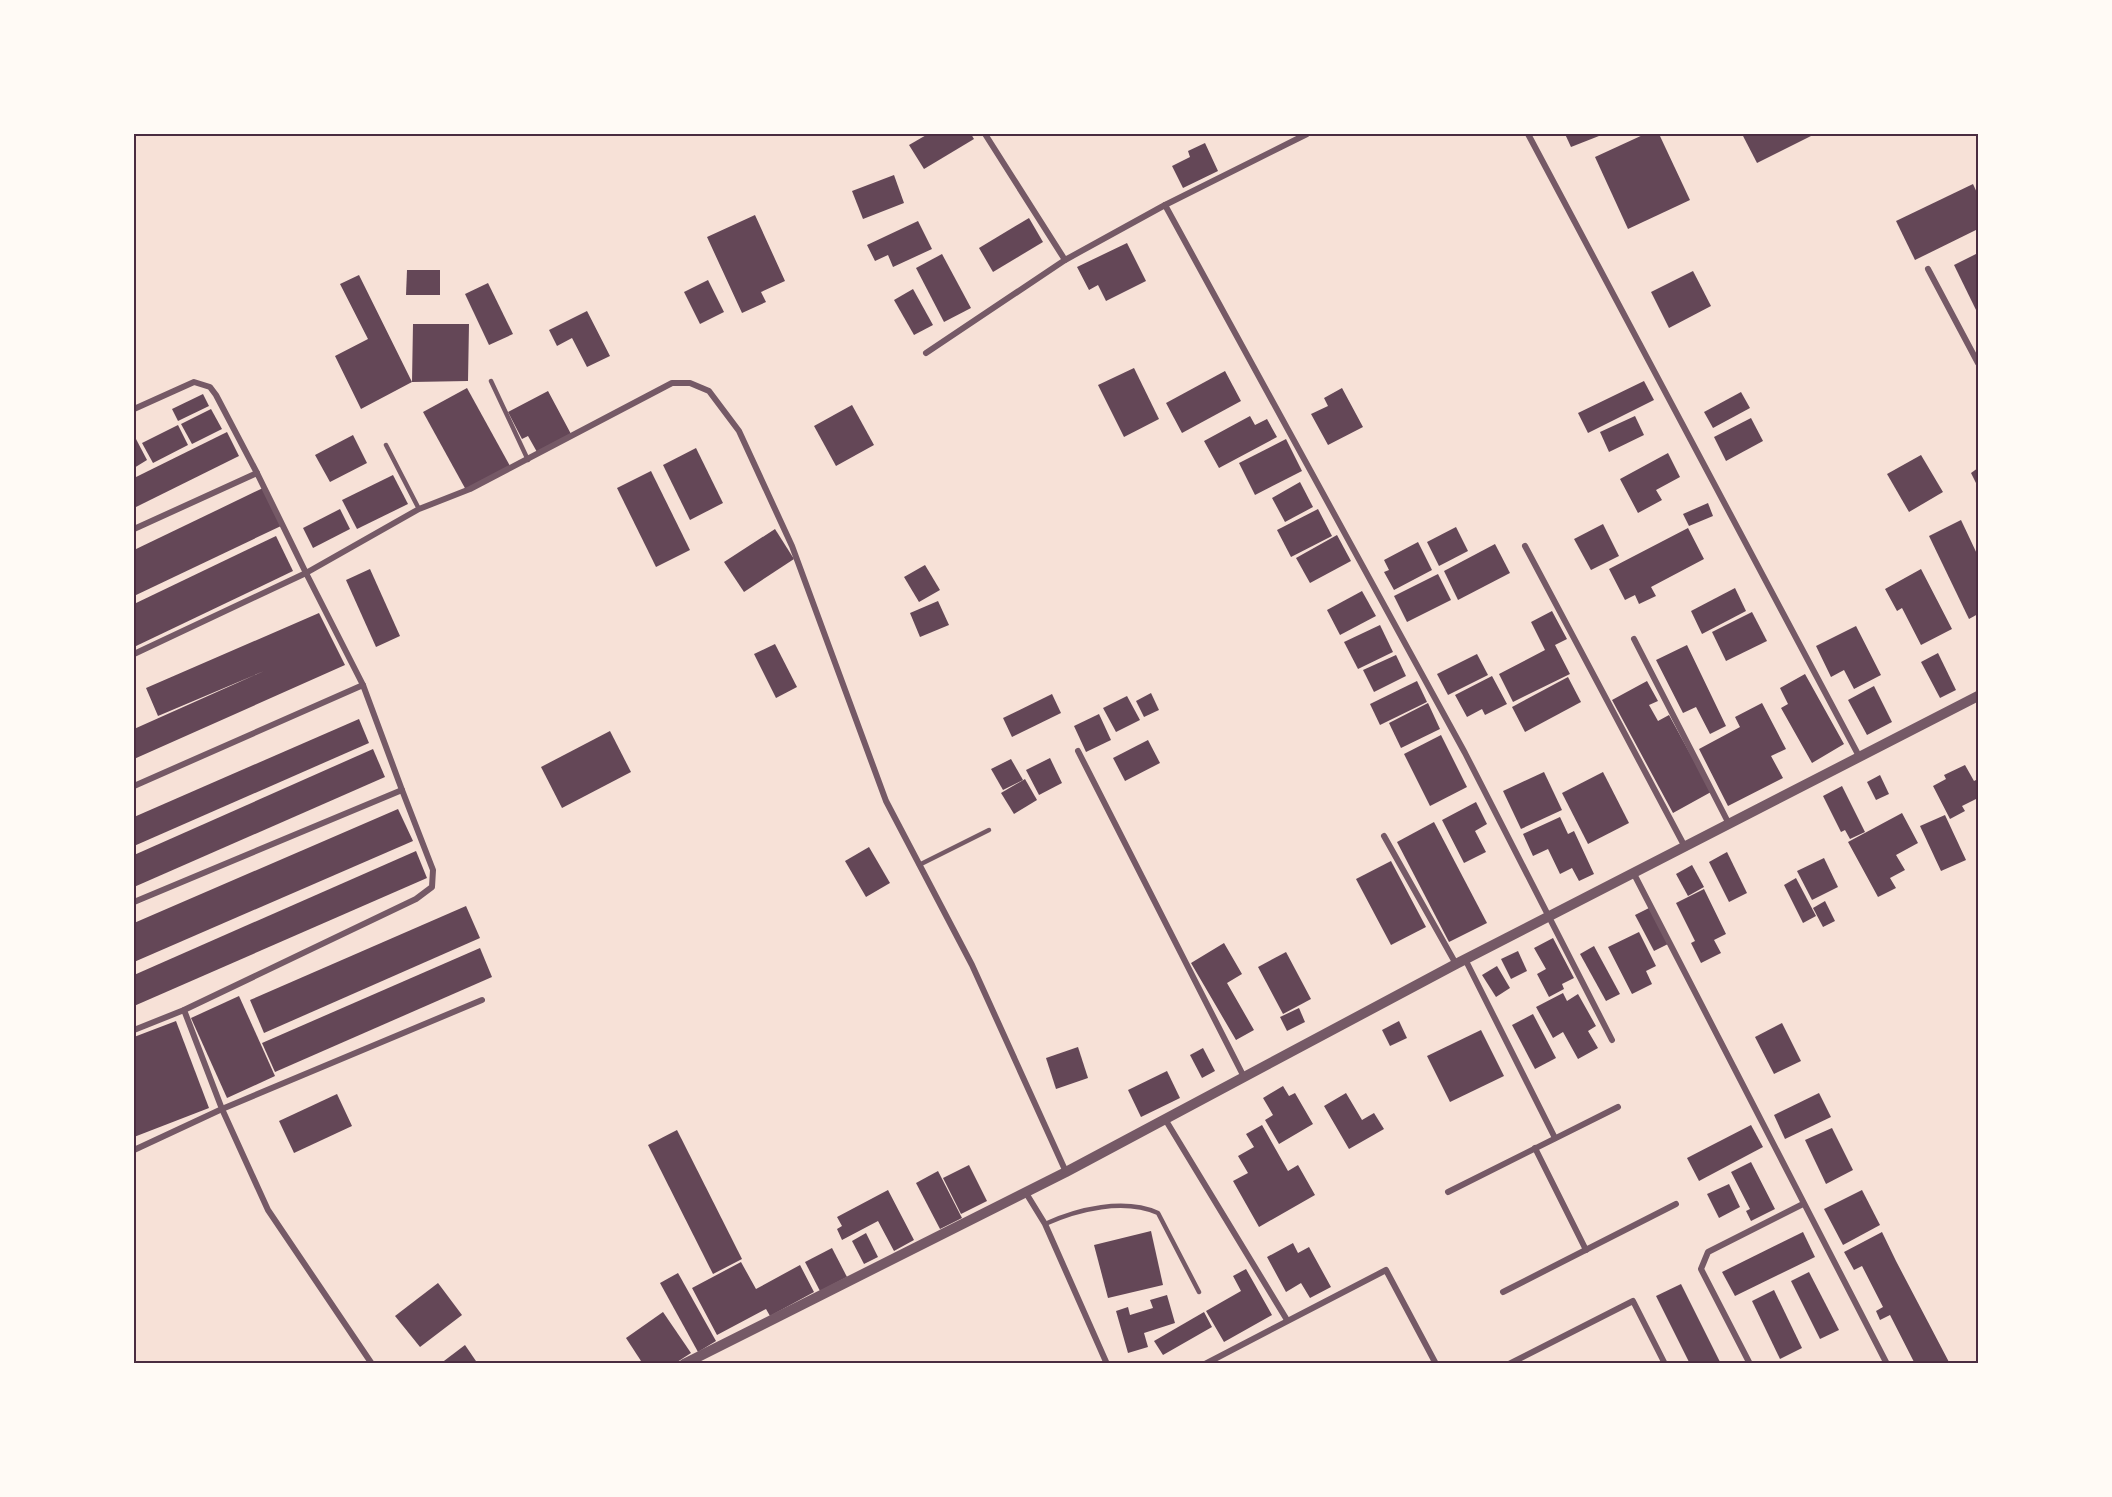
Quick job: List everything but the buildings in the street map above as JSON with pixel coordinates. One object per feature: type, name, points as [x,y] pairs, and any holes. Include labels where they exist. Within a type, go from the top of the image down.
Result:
[{"type":"street","points":[[985,134],[1065,260]]},
{"type":"street","points":[[926,353],[1065,260],[1164,205],[1307,134]]},
{"type":"street","points":[[1528,134],[1860,759]]},
{"type":"street","points":[[1164,205],[1465,753],[1550,915],[1612,1040]]},
{"type":"street","points":[[1928,268],[1978,363]]},
{"type":"street","points":[[134,409],[194,382],[210,387],[222,404],[363,685],[433,870],[432,888],[416,899],[184,1010],[134,1030]]},
{"type":"street","points":[[134,654],[306,573],[419,509],[470,489],[672,383],[690,383],[709,391],[739,431],[792,546],[886,801],[972,965],[1066,1172]]},
{"type":"street","points":[[134,529],[257,473]]},
{"type":"street","points":[[1525,546],[1685,847]]},
{"type":"street","points":[[1634,639],[1729,824]]},
{"type":"street","points":[[134,786],[363,685]]},
{"type":"street","points":[[684,1364],[1026,1193],[1550,915],[1860,759],[1978,696]]},
{"type":"street","points":[[1078,751],[1244,1077]]},
{"type":"street","points":[[134,903],[402,790]]},
{"type":"street","points":[[1384,836],[1460,962],[1555,1138]]},
{"type":"street","points":[[1634,874],[1887,1364]]},
{"type":"street","points":[[134,1150],[222,1109],[482,1000]]},
{"type":"street","points":[[184,1010],[222,1109],[268,1210],[372,1364]]},
{"type":"street","points":[[1448,1192],[1618,1107]]},
{"type":"street","points":[[1165,1119],[1287,1320]]},
{"type":"street","points":[[1535,1148],[1586,1250]]},
{"type":"street","points":[[1026,1193],[1045,1224],[1107,1364]]},
{"type":"street","points":[[1503,1292],[1676,1204]]},
{"type":"street","points":[[1750,1364],[1701,1269],[1702,1262],[1708,1252],[1803,1204]]},
{"type":"street","points":[[1205,1364],[1386,1270],[1436,1364]]},
{"type":"street","points":[[1509,1364],[1633,1301],[1665,1364]]},
{"type":"lane","points":[[491,381],[528,460]]},
{"type":"lane","points":[[386,445],[419,509]]},
{"type":"lane","points":[[920,865],[989,830]]},
{"type":"lane","points":[[1045,1224],[1060,1217],[1126,1204],[1158,1212],[1199,1292]]}]
